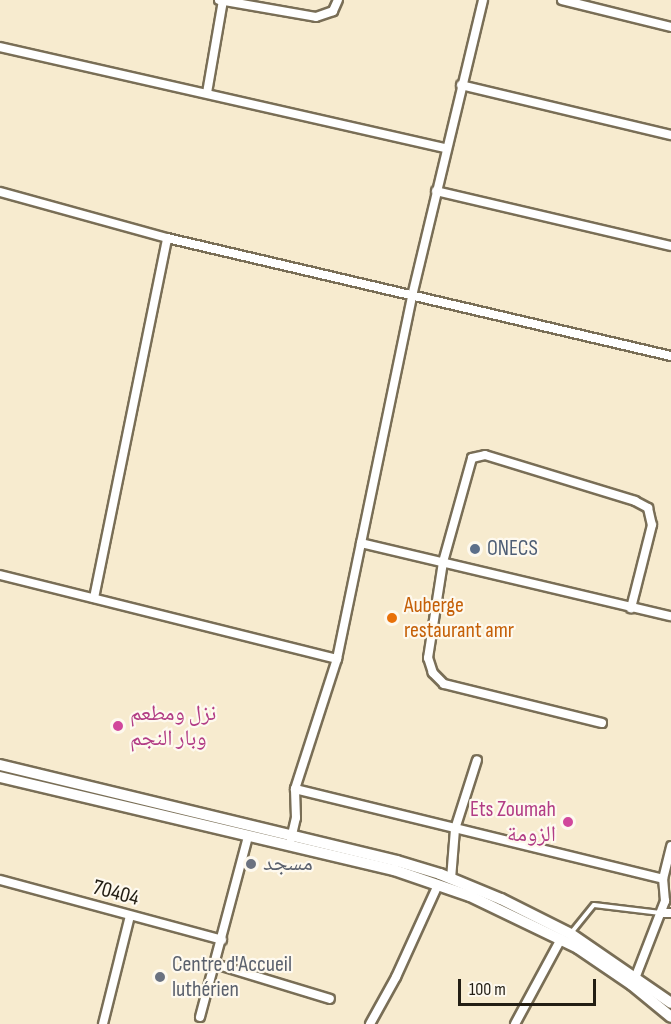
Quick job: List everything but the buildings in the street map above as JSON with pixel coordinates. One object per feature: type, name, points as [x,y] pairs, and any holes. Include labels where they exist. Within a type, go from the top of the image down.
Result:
[{"type":"main road","points":[[0,765],[394,870],[496,906],[566,936]]},
{"type":"main road","points":[[0,777],[248,836],[290,841],[397,861],[501,899],[566,936],[634,981],[670,999]]},
{"type":"main road","points":[[634,981],[671,1017]]},
{"type":"street","points":[[207,93],[222,0],[316,17],[333,11],[338,0]]},
{"type":"street","points":[[290,841],[296,818],[295,789],[337,659],[412,296],[483,0]]},
{"type":"street","points":[[562,0],[671,27]]},
{"type":"street","points":[[0,47],[446,148]]},
{"type":"street","points":[[461,85],[671,135]]},
{"type":"street","points":[[436,191],[671,246]]},
{"type":"street","points":[[0,192],[167,238],[671,356]]},
{"type":"street","points":[[94,598],[167,238]]},
{"type":"street","points":[[602,723],[444,684],[433,673],[428,658],[443,562],[472,458],[485,455],[635,501],[648,508],[652,525],[631,608]]},
{"type":"street","points":[[361,543],[671,616]]},
{"type":"street","points":[[0,575],[337,659]]},
{"type":"street","points":[[451,879],[455,829],[477,760]]},
{"type":"street","points":[[295,789],[663,879]]},
{"type":"street","points":[[200,1017],[248,836]]},
{"type":"street","points":[[634,981],[665,901],[663,879],[671,846]]},
{"type":"street","name":"70404","points":[[0,880],[222,940]]},
{"type":"street","points":[[370,1024],[396,977],[438,885]]},
{"type":"street","points":[[660,913],[671,913]]},
{"type":"street","points":[[103,1024],[130,916]]},
{"type":"street","points":[[515,1024],[566,936]]},
{"type":"street","points":[[215,964],[330,999]]},
{"type":"lane","points":[[566,936],[594,905],[660,913]]},
{"type":"place","name":"ONECS","points":[[475,549]]},
{"type":"place","name":"Auberge restaurant amr","points":[[392,618]]},
{"type":"place","name":"نزل ومطعم وبار النجم","points":[[118,726]]},
{"type":"place","name":"Ets Zoumah الزومة","points":[[568,822]]},
{"type":"place","name":"مسجد","points":[[251,864]]},
{"type":"place","name":"Centre d'Accueil luthérien","points":[[160,977]]}]
